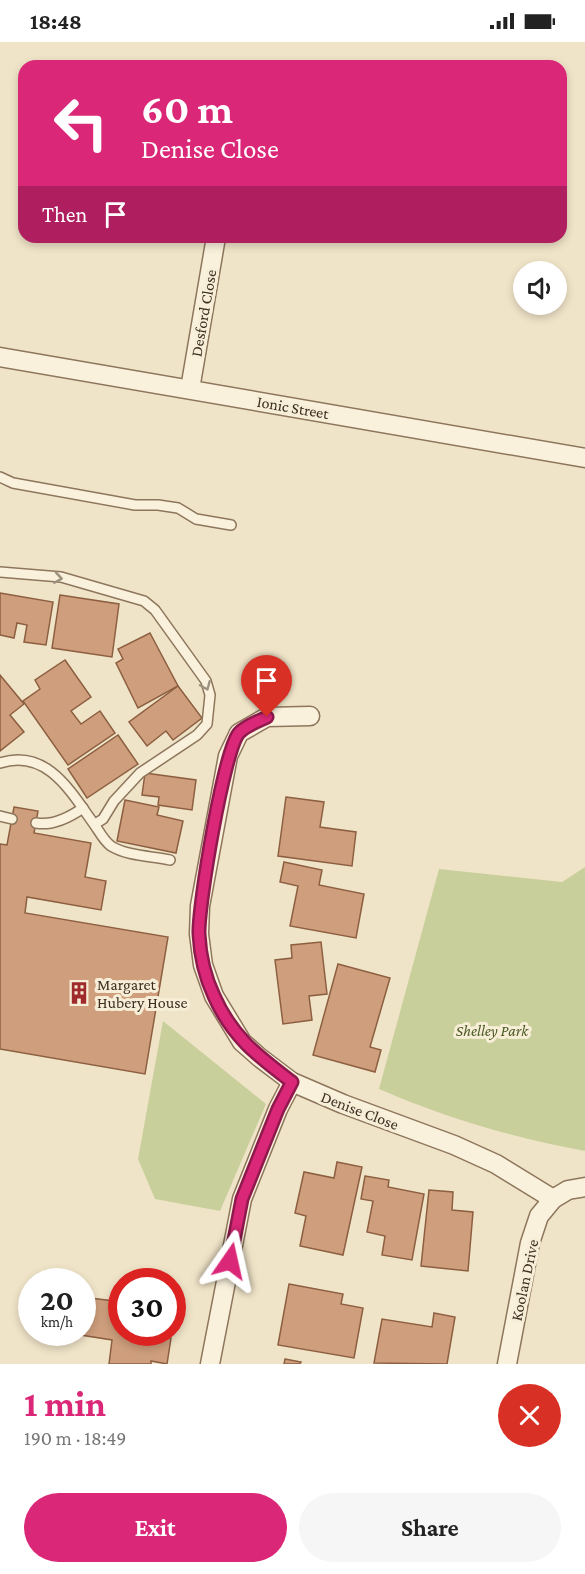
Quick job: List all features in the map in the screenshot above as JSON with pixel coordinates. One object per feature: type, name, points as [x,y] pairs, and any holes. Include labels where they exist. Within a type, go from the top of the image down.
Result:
[{"type":"street","name":"Desford Close","points":[[190,389],[215,243]]},
{"type":"street","name":"Ionic Street","points":[[0,357],[585,459]]},
{"type":"street","name":"Denise Close","points":[[310,716],[267,717],[239,733],[228,756],[200,906],[199,934],[203,964],[214,996],[242,1042],[292,1082],[342,1104],[454,1145],[496,1164],[553,1199]]},
{"type":"street","points":[[210,1364],[242,1199],[278,1109],[292,1082]]},
{"type":"street","points":[[553,1199],[568,1190],[585,1187]]},
{"type":"street","name":"Koolan Drive","points":[[507,1364],[530,1243],[539,1216],[553,1199]]},
{"type":"lane","points":[[0,477],[13,483],[135,505],[178,508],[196,519],[231,525]]},
{"type":"lane","points":[[0,572],[61,578],[144,601],[155,610],[206,681],[210,695],[207,724],[197,735],[140,773],[114,801],[104,819],[95,825]]},
{"type":"lane","points":[[0,763],[10,760],[36,763],[53,772],[68,787],[108,844],[120,851],[170,860]]},
{"type":"lane","points":[[36,823],[42,824],[61,819],[83,808]]},
{"type":"lane","points":[[0,816],[12,819]]},
{"type":"green space","name":"Shelley Park","points":[[585,867],[585,1151],[480,1126],[379,1089],[439,869],[562,882]]},
{"type":"green space","points":[[163,1021],[266,1104],[220,1211],[155,1199],[138,1159]]},
{"type":"building","points":[[0,593],[53,602],[46,645],[24,642],[27,625],[17,623],[14,638],[0,635]]},
{"type":"building","points":[[60,595],[119,604],[112,657],[52,648]]},
{"type":"building","points":[[150,633],[178,686],[138,708],[116,663],[123,659],[118,649]]},
{"type":"building","points":[[65,660],[91,697],[71,711],[81,724],[100,711],[115,733],[68,765],[23,701],[40,689],[35,680]]},
{"type":"building","points":[[0,675],[24,704],[10,715],[24,732],[0,751]]},
{"type":"building","points":[[178,686],[202,718],[173,740],[166,731],[147,746],[129,722]]},
{"type":"building","points":[[118,735],[138,764],[87,798],[68,769]]},
{"type":"building","points":[[145,773],[196,780],[192,810],[158,805],[159,797],[142,795]]},
{"type":"building","points":[[286,797],[324,802],[320,827],[356,832],[352,866],[278,856]]},
{"type":"building","points":[[125,800],[159,807],[157,815],[183,821],[176,853],[117,841]]},
{"type":"building","name":"Margaret Hubery House","points":[[14,807],[38,811],[34,833],[91,843],[85,877],[106,881],[101,910],[27,897],[25,913],[168,937],[145,1074],[0,1049],[0,844],[7,845]]},
{"type":"building","points":[[284,862],[322,870],[319,885],[364,894],[356,938],[290,926],[298,886],[280,882]]},
{"type":"building","points":[[321,942],[327,994],[309,996],[312,1020],[283,1024],[275,960],[292,958],[291,945]]},
{"type":"building","points":[[338,964],[390,978],[370,1047],[381,1050],[375,1072],[313,1055]]},
{"type":"building","points":[[337,1162],[362,1167],[343,1255],[300,1246],[306,1216],[295,1213],[304,1172],[334,1178]]},
{"type":"building","points":[[365,1176],[389,1180],[388,1187],[424,1194],[412,1260],[382,1255],[385,1236],[367,1232],[373,1201],[361,1199]]},
{"type":"building","points":[[429,1190],[453,1192],[452,1210],[473,1212],[468,1271],[421,1266]]},
{"type":"building","points":[[289,1284],[343,1294],[341,1304],[363,1308],[354,1358],[278,1345]]},
{"type":"building","points":[[96,1299],[108,1300],[108,1339],[96,1337]]},
{"type":"building","points":[[434,1313],[455,1317],[447,1364],[374,1363],[382,1319],[432,1327]]},
{"type":"building","points":[[111,1346],[170,1346],[167,1364],[151,1361],[151,1364],[109,1364]]},
{"type":"building","points":[[285,1359],[301,1362],[300,1364],[284,1364]]},
{"type":"place","name":"Margaret Hubery House","points":[[79,993]]},
{"type":"route","points":[[230,1261],[242,1199],[278,1109],[292,1082],[242,1042],[214,996],[203,964],[199,934],[200,906],[228,756],[239,733],[267,717]]}]
